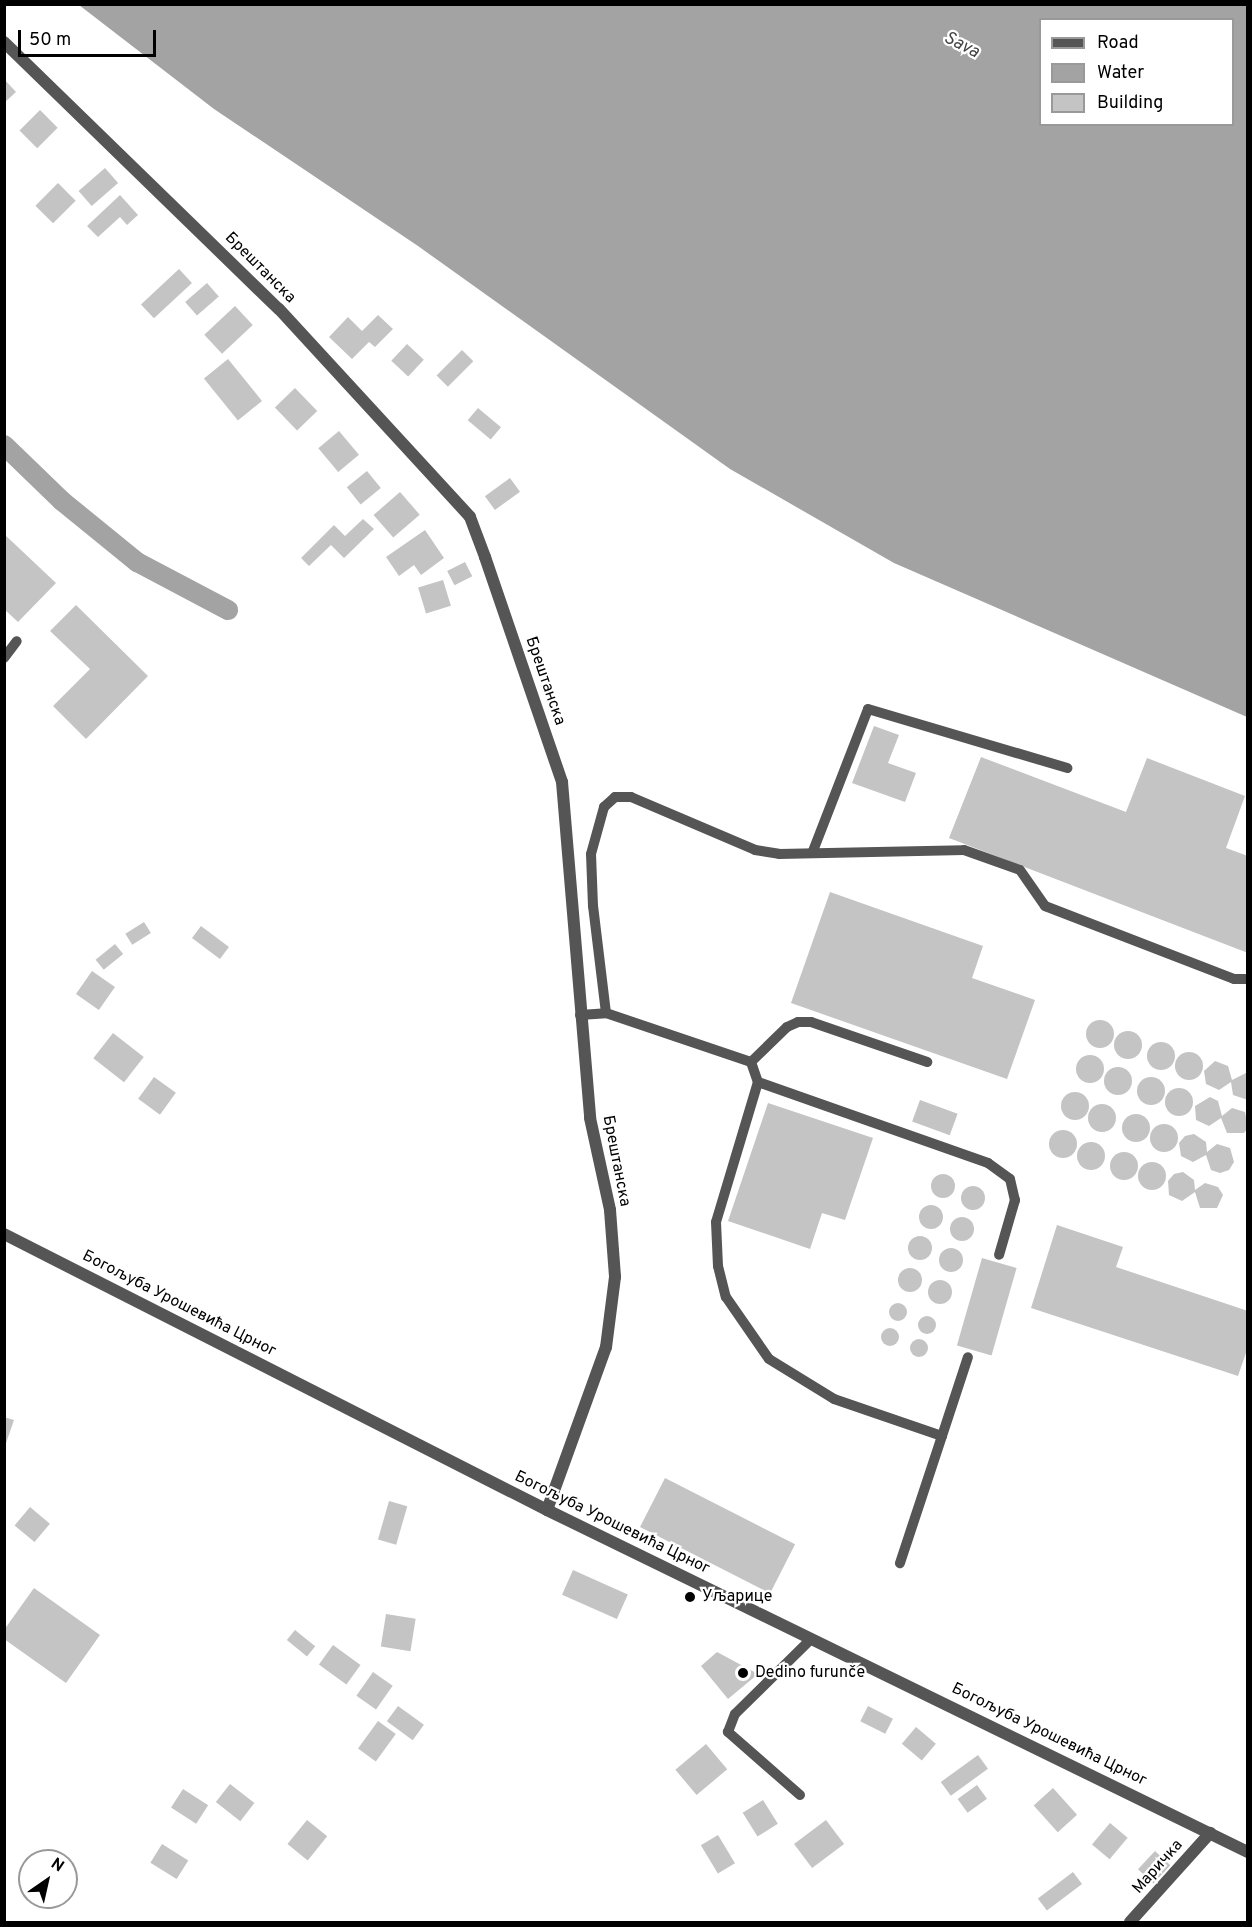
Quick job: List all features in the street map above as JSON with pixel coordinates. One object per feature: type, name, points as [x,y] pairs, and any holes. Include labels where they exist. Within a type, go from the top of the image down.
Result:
[{"type":"street","name":"Брештанска","points":[[4,42],[279,309],[470,517],[562,782],[590,1118],[610,1210],[615,1277],[606,1347],[547,1510]]},
{"type":"street","name":"Богољуба Урошевића Црног","points":[[4,1234],[547,1510],[1248,1852]]},
{"type":"street","name":"Маричка","points":[[1130,1923],[1210,1833]]},
{"type":"lane","points":[[4,658],[17,641]]},
{"type":"lane","points":[[813,851],[868,709],[1067,768]]},
{"type":"lane","points":[[606,1012],[593,906],[591,854],[604,807],[615,797],[631,797],[755,849],[779,854],[813,851],[964,850],[1020,870],[1045,906],[1234,979],[1248,979]]},
{"type":"lane","points":[[580,1015],[606,1012],[751,1062]]},
{"type":"lane","points":[[751,1062],[787,1027],[798,1022],[811,1022],[927,1062]]},
{"type":"lane","points":[[751,1062],[758,1082],[716,1222],[718,1266],[726,1297],[768,1359],[834,1399],[942,1436]]},
{"type":"lane","points":[[758,1082],[988,1163],[1011,1179],[1015,1200],[999,1256]]},
{"type":"lane","points":[[900,1563],[968,1357]]},
{"type":"lane","points":[[800,1795],[728,1732],[735,1714],[811,1639]]},
{"type":"water","name":"Sava","points":[[79,5],[1247,5],[1247,717],[894,563],[730,469],[418,246],[214,109]]},
{"type":"building","points":[[4,79],[16,92],[4,103]]},
{"type":"building","points":[[40,110],[58,128],[37,148],[19,131]]},
{"type":"building","points":[[105,168],[118,183],[92,206],[79,191]]},
{"type":"building","points":[[58,183],[76,201],[53,223],[35,206]]},
{"type":"building","points":[[120,195],[138,215],[127,225],[120,217],[98,237],[87,226]]},
{"type":"building","points":[[179,269],[192,283],[154,318],[141,304]]},
{"type":"building","points":[[207,283],[219,297],[197,316],[185,302]]},
{"type":"building","points":[[235,306],[253,325],[222,354],[204,335]]},
{"type":"building","points":[[378,315],[393,329],[375,347],[369,342],[352,359],[329,337],[348,317],[362,331]]},
{"type":"building","points":[[407,344],[424,360],[408,377],[391,361]]},
{"type":"building","points":[[462,350],[473,361],[448,387],[437,375]]},
{"type":"building","points":[[228,359],[262,401],[238,420],[204,379]]},
{"type":"building","points":[[295,388],[317,411],[297,430],[275,407]]},
{"type":"building","points":[[478,408],[501,427],[491,440],[468,420]]},
{"type":"building","points":[[339,431],[359,455],[338,472],[318,448]]},
{"type":"building","points":[[367,471],[381,488],[361,504],[347,487]]},
{"type":"building","points":[[510,478],[520,492],[495,510],[485,496]]},
{"type":"building","points":[[400,492],[420,515],[393,538],[374,515]]},
{"type":"building","points":[[363,519],[374,529],[344,558],[331,545],[309,566],[301,558],[334,525],[345,536]]},
{"type":"building","points":[[425,530],[444,558],[421,575],[414,565],[399,576],[386,557]]},
{"type":"building","points":[[4,534],[56,583],[18,622],[4,609]]},
{"type":"building","points":[[465,562],[472,576],[454,585],[447,571]]},
{"type":"building","points":[[443,580],[451,606],[426,613],[418,588]]},
{"type":"building","points":[[76,605],[148,676],[86,739],[53,706],[90,669],[50,631]]},
{"type":"building","points":[[874,726],[899,735],[888,763],[916,773],[905,802],[852,783]]},
{"type":"building","points":[[981,757],[1126,812],[1147,758],[1245,796],[1226,848],[1248,856],[1248,953],[949,838]]},
{"type":"building","points":[[830,892],[983,946],[972,978],[1035,1000],[1007,1079],[791,1003]]},
{"type":"building","points":[[144,922],[151,933],[132,945],[125,934]]},
{"type":"building","points":[[201,926],[229,947],[220,959],[192,938]]},
{"type":"building","points":[[115,944],[123,954],[104,970],[96,960]]},
{"type":"building","points":[[92,971],[115,987],[99,1010],[76,994]]},
{"type":"building","points":[[1100,1020],[1110,1024],[1114,1034],[1110,1044],[1100,1048],[1090,1044],[1086,1034],[1090,1024]]},
{"type":"building","points":[[1128,1031],[1138,1035],[1142,1045],[1138,1055],[1128,1059],[1118,1055],[1114,1045],[1118,1035]]},
{"type":"building","points":[[113,1033],[144,1057],[124,1082],[93,1058]]},
{"type":"building","points":[[1161,1042],[1171,1046],[1175,1056],[1171,1066],[1161,1070],[1151,1066],[1147,1056],[1151,1046]]},
{"type":"building","points":[[1189,1052],[1199,1056],[1203,1066],[1199,1076],[1189,1080],[1179,1076],[1175,1066],[1179,1056]]},
{"type":"building","points":[[1090,1055],[1100,1059],[1104,1069],[1100,1079],[1090,1083],[1080,1079],[1076,1069],[1080,1059]]},
{"type":"building","points":[[1215,1061],[1228,1066],[1232,1080],[1248,1072],[1248,1100],[1233,1095],[1231,1082],[1219,1090],[1206,1084],[1204,1071]]},
{"type":"building","points":[[1118,1067],[1128,1071],[1132,1081],[1128,1091],[1118,1095],[1108,1091],[1104,1081],[1108,1071]]},
{"type":"building","points":[[154,1077],[176,1093],[160,1115],[138,1099]]},
{"type":"building","points":[[1151,1077],[1161,1081],[1165,1091],[1161,1101],[1151,1105],[1141,1101],[1137,1091],[1141,1081]]},
{"type":"building","points":[[1179,1088],[1189,1092],[1193,1102],[1189,1112],[1179,1116],[1169,1112],[1165,1102],[1169,1092]]},
{"type":"building","points":[[1075,1092],[1085,1096],[1089,1106],[1085,1116],[1075,1120],[1065,1116],[1061,1106],[1065,1096]]},
{"type":"building","points":[[1210,1097],[1218,1101],[1222,1116],[1232,1108],[1245,1112],[1248,1128],[1244,1133],[1227,1133],[1221,1118],[1209,1126],[1196,1120],[1195,1106]]},
{"type":"building","points":[[920,1100],[958,1114],[950,1135],[912,1122]]},
{"type":"building","points":[[768,1103],[873,1138],[845,1220],[822,1213],[810,1249],[728,1221]]},
{"type":"building","points":[[1102,1104],[1112,1108],[1116,1118],[1112,1128],[1102,1132],[1092,1128],[1088,1118],[1092,1108]]},
{"type":"building","points":[[1136,1114],[1146,1118],[1150,1128],[1146,1138],[1136,1142],[1126,1138],[1122,1128],[1126,1118]]},
{"type":"building","points":[[1164,1124],[1174,1128],[1178,1138],[1174,1148],[1164,1152],[1154,1148],[1150,1138],[1154,1128]]},
{"type":"building","points":[[1063,1130],[1073,1134],[1077,1144],[1073,1154],[1063,1158],[1053,1154],[1049,1144],[1053,1134]]},
{"type":"building","points":[[1194,1134],[1206,1142],[1207,1152],[1217,1144],[1230,1148],[1234,1162],[1229,1170],[1220,1173],[1211,1170],[1206,1155],[1193,1162],[1181,1156],[1179,1143],[1185,1136]]},
{"type":"building","points":[[1091,1142],[1101,1146],[1105,1156],[1101,1166],[1091,1170],[1081,1166],[1077,1156],[1081,1146]]},
{"type":"building","points":[[1124,1152],[1134,1156],[1138,1166],[1134,1176],[1124,1180],[1114,1176],[1110,1166],[1114,1156]]},
{"type":"building","points":[[1152,1162],[1162,1166],[1166,1176],[1162,1186],[1152,1190],[1142,1186],[1138,1176],[1142,1166]]},
{"type":"building","points":[[1183,1172],[1194,1180],[1195,1190],[1205,1183],[1218,1187],[1223,1195],[1217,1208],[1200,1208],[1195,1192],[1182,1201],[1169,1195],[1168,1181],[1174,1174]]},
{"type":"building","points":[[943,1174],[948,1175],[954,1181],[954,1191],[948,1197],[943,1198],[938,1197],[932,1191],[931,1186],[932,1181],[938,1175]]},
{"type":"building","points":[[973,1186],[978,1187],[984,1193],[984,1203],[978,1209],[973,1210],[968,1209],[962,1203],[961,1198],[962,1193],[968,1187]]},
{"type":"building","points":[[931,1205],[936,1206],[942,1212],[942,1222],[936,1228],[931,1229],[926,1228],[920,1222],[919,1217],[920,1212],[926,1206]]},
{"type":"building","points":[[962,1217],[967,1218],[973,1224],[973,1234],[967,1240],[962,1241],[957,1240],[951,1234],[950,1229],[951,1224],[957,1218]]},
{"type":"building","points":[[1057,1225],[1123,1247],[1116,1267],[1248,1311],[1248,1347],[1238,1376],[1031,1308]]},
{"type":"building","points":[[920,1236],[925,1237],[931,1243],[931,1253],[925,1259],[920,1260],[915,1259],[909,1253],[908,1248],[909,1243],[915,1237]]},
{"type":"building","points":[[951,1248],[956,1249],[962,1255],[962,1265],[956,1271],[951,1272],[946,1271],[940,1265],[939,1260],[940,1255],[946,1249]]},
{"type":"building","points":[[982,1258],[1017,1268],[992,1355],[957,1345]]},
{"type":"building","points":[[910,1268],[915,1269],[921,1275],[921,1285],[915,1291],[910,1292],[905,1291],[899,1285],[898,1280],[899,1275],[905,1269]]},
{"type":"building","points":[[940,1280],[945,1281],[951,1287],[951,1297],[945,1303],[940,1304],[935,1303],[929,1297],[928,1292],[929,1287],[935,1281]]},
{"type":"building","points":[[898,1303],[904,1306],[907,1312],[904,1318],[898,1321],[892,1318],[889,1312],[892,1306]]},
{"type":"building","points":[[927,1316],[933,1319],[936,1325],[933,1331],[927,1334],[921,1331],[918,1325],[921,1319]]},
{"type":"building","points":[[890,1328],[896,1331],[899,1337],[896,1343],[890,1346],[884,1343],[881,1337],[884,1331]]},
{"type":"building","points":[[919,1339],[925,1342],[928,1348],[925,1354],[919,1357],[913,1354],[910,1348],[913,1342]]},
{"type":"building","points":[[4,1417],[14,1420],[5,1446],[4,1446]]},
{"type":"building","points":[[665,1478],[795,1544],[770,1593],[640,1527]]},
{"type":"building","points":[[389,1501],[407,1506],[396,1545],[378,1539]]},
{"type":"building","points":[[30,1507],[50,1524],[34,1542],[15,1525]]},
{"type":"building","points":[[573,1570],[628,1594],[617,1619],[562,1595]]},
{"type":"building","points":[[34,1588],[100,1635],[66,1683],[4,1639],[4,1630]]},
{"type":"building","points":[[386,1614],[416,1619],[410,1651],[381,1647]]},
{"type":"building","points":[[295,1630],[315,1646],[307,1656],[287,1640]]},
{"type":"building","points":[[333,1645],[361,1665],[346,1684],[319,1664]]},
{"type":"building","points":[[717,1652],[758,1674],[728,1699],[701,1666]]},
{"type":"building","points":[[373,1672],[393,1686],[376,1710],[356,1696]]},
{"type":"building","points":[[398,1706],[424,1725],[413,1740],[387,1721]]},
{"type":"building","points":[[868,1706],[893,1719],[885,1734],[860,1721]]},
{"type":"building","points":[[378,1721],[396,1734],[376,1761],[358,1749]]},
{"type":"building","points":[[916,1727],[936,1744],[922,1761],[902,1744]]},
{"type":"building","points":[[706,1744],[727,1769],[697,1795],[675,1770]]},
{"type":"building","points":[[978,1755],[988,1769],[951,1796],[941,1782]]},
{"type":"building","points":[[230,1784],[254,1803],[240,1821],[216,1802]]},
{"type":"building","points":[[977,1785],[987,1799],[968,1813],[958,1799]]},
{"type":"building","points":[[1053,1788],[1077,1815],[1058,1832],[1034,1805]]},
{"type":"building","points":[[183,1789],[208,1805],[196,1824],[171,1807]]},
{"type":"building","points":[[763,1800],[778,1824],[757,1836],[743,1813]]},
{"type":"building","points":[[307,1820],[327,1836],[308,1860],[287,1844]]},
{"type":"building","points":[[826,1820],[844,1844],[812,1868],[794,1844]]},
{"type":"building","points":[[1110,1823],[1128,1838],[1110,1859],[1092,1844]]},
{"type":"building","points":[[718,1835],[735,1863],[718,1874],[701,1845]]},
{"type":"building","points":[[162,1844],[188,1860],[177,1879],[150,1863]]},
{"type":"building","points":[[1155,1851],[1170,1865],[1153,1884],[1138,1869]]},
{"type":"building","points":[[1073,1872],[1082,1884],[1047,1910],[1038,1898]]},
{"type":"waterway","points":[[4,445],[62,501],[137,562],[228,610]]},
{"type":"place","name":"Уљарице","points":[[690,1597]]},
{"type":"place","name":"Dedino furunče","points":[[743,1673]]}]
